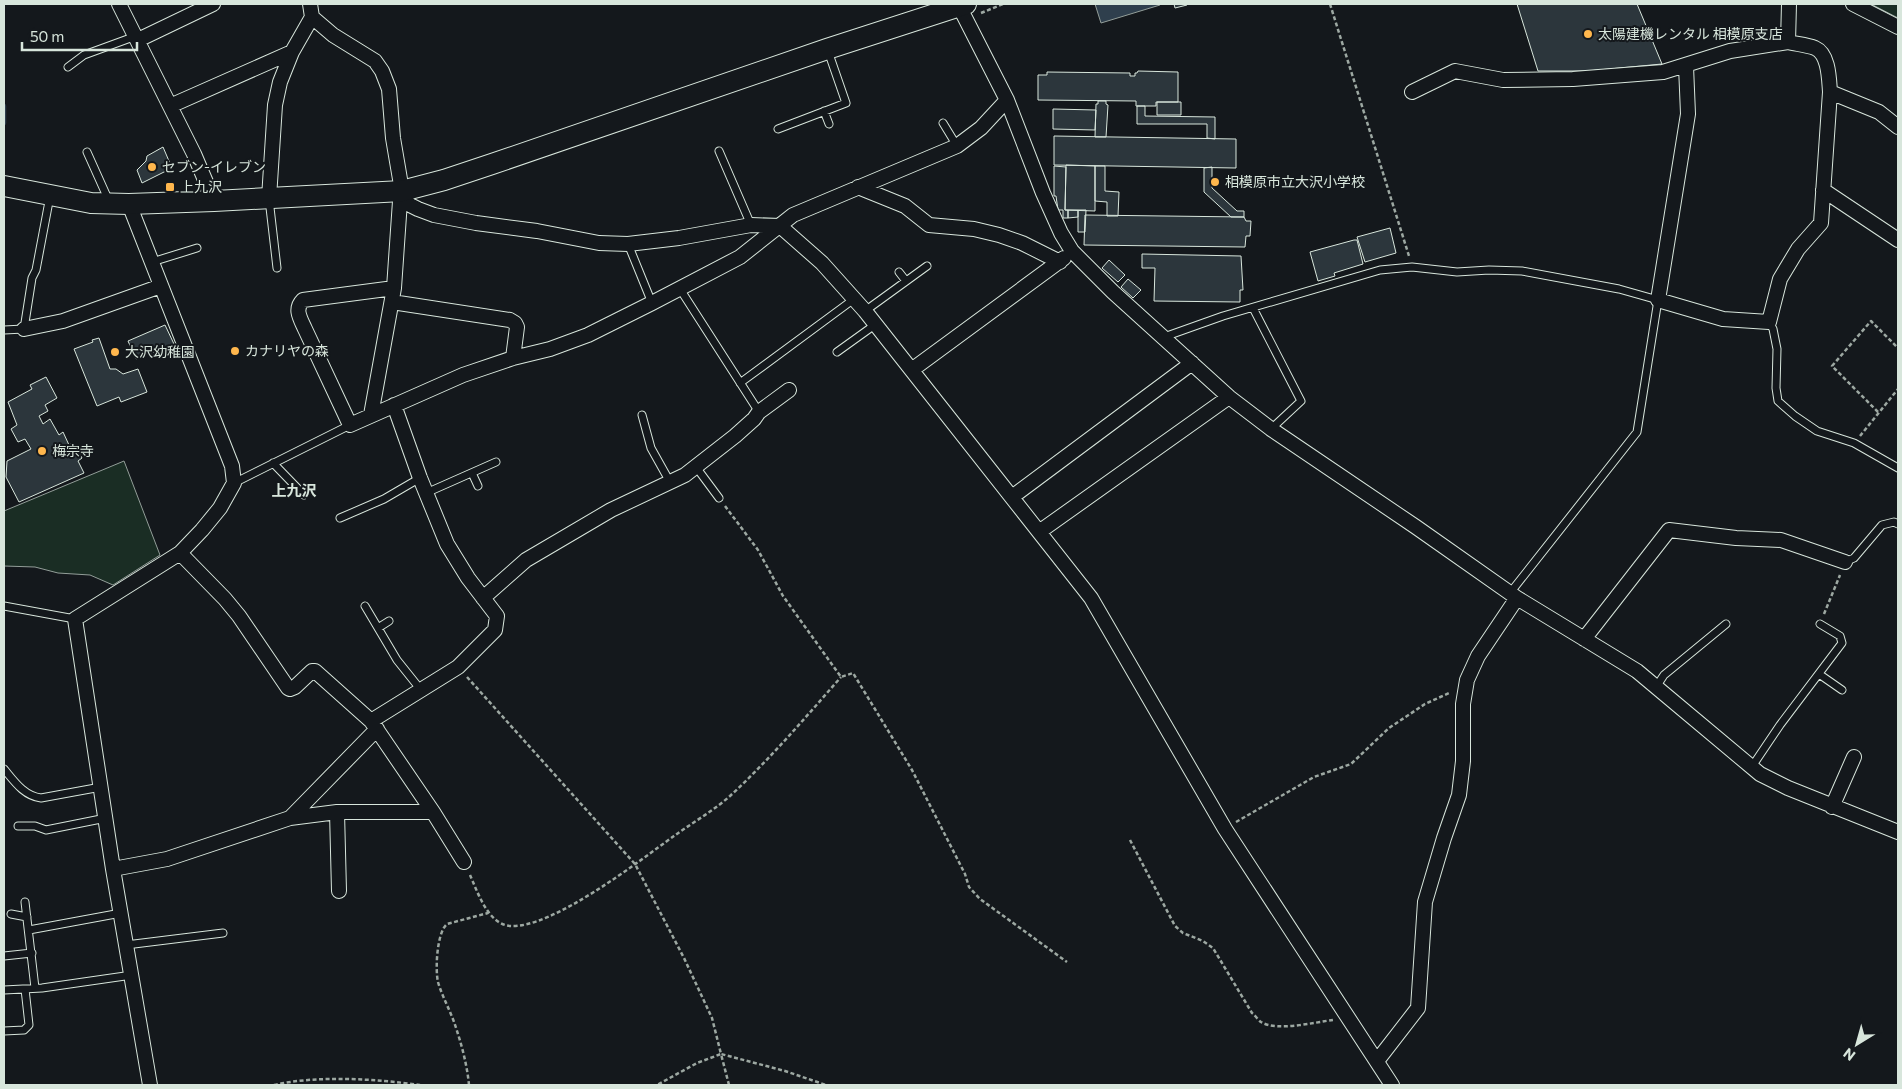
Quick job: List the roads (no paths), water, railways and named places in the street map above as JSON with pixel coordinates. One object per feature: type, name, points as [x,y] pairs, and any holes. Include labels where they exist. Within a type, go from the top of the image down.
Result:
[{"type":"street","points":[[119,4],[170,106],[214,201]]},
{"type":"street","points":[[137,38],[213,4]]},
{"type":"street","points":[[8,187],[50,196],[119,204],[402,191],[492,164],[961,4],[1007,100],[1043,193],[1061,233],[1072,251],[1107,286],[1229,397],[1271,430],[1416,527],[1513,596],[1629,666],[1752,768],[1788,788],[1832,807],[1898,830]]},
{"type":"street","points":[[1788,42],[1789,4]]},
{"type":"street","points":[[1853,4],[1898,27]]},
{"type":"street","points":[[269,198],[275,105],[280,82],[313,8],[333,35],[375,61],[382,71],[389,88],[393,138],[402,191],[405,200],[410,205],[434,215],[537,231],[599,244],[628,244],[679,238],[751,225],[780,226],[822,263],[876,324],[1091,598],[1225,828],[1392,1085]]},
{"type":"street","points":[[1412,92],[1455,71],[1503,80],[1573,79],[1664,72],[1730,51],[1788,42],[1816,48],[1824,55],[1829,75],[1830,92],[1821,223],[1798,249],[1780,279],[1769,322],[1724,319],[1658,300],[1688,114],[1686,66]]},
{"type":"street","points":[[170,106],[292,52]]},
{"type":"street","points":[[1830,92],[1880,112],[1898,126]]},
{"type":"street","points":[[513,358],[516,327],[515,323],[510,320],[393,295],[303,300],[298,307],[298,312],[305,329],[350,425],[463,375],[588,335],[740,257],[793,215],[957,146],[981,128],[1007,100]]},
{"type":"street","points":[[858,187],[905,206],[930,225],[974,229],[999,235],[1022,243],[1060,262]]},
{"type":"street","points":[[1823,190],[1898,240]]},
{"type":"street","points":[[371,415],[393,295],[402,191]]},
{"type":"street","points":[[119,204],[152,262],[232,466],[234,483],[220,508],[180,553],[75,619],[113,869],[150,1085]]},
{"type":"street","points":[[913,369],[1060,262],[1072,251]]},
{"type":"street","points":[[24,329],[62,321],[161,286]]},
{"type":"street","points":[[1012,497],[1192,362]]},
{"type":"street","points":[[483,598],[526,560],[611,510],[696,468],[748,425],[759,412],[789,390]]},
{"type":"street","points":[[1039,532],[1229,397]]},
{"type":"street","points":[[290,818],[374,725],[421,690],[458,667],[494,630],[496,616],[468,578],[447,544],[420,478],[394,405]]},
{"type":"street","points":[[1584,638],[1669,530],[1736,538],[1781,540],[1845,562]]},
{"type":"street","points":[[180,553],[239,616],[288,688],[295,687],[312,671],[315,671],[374,725],[433,812],[464,862]]},
{"type":"street","points":[[1378,1061],[1418,1008],[1425,902],[1459,795],[1463,760],[1463,704],[1467,685],[1478,656],[1513,596]]},
{"type":"street","points":[[1832,807],[1854,757]]},
{"type":"street","points":[[113,869],[167,859],[290,818],[337,812],[433,812]]},
{"type":"street","points":[[337,812],[339,891]]},
{"type":"lane","points":[[68,67],[84,55],[137,38]]},
{"type":"lane","points":[[778,128],[846,103],[827,49]]},
{"type":"lane","points":[[824,111],[829,124]]},
{"type":"lane","points":[[943,123],[957,146]]},
{"type":"lane","points":[[718,151],[751,225]]},
{"type":"lane","points":[[86,152],[119,204]]},
{"type":"lane","points":[[4,330],[24,329],[32,278],[50,196]]},
{"type":"lane","points":[[269,198],[277,268]]},
{"type":"lane","points":[[628,244],[652,303]]},
{"type":"lane","points":[[152,262],[196,248]]},
{"type":"lane","points":[[865,311],[927,266]]},
{"type":"lane","points":[[1164,337],[1380,270],[1412,268],[1457,272],[1489,270],[1522,271],[1619,289],[1658,300],[1637,432],[1513,596]]},
{"type":"lane","points":[[899,272],[906,281]]},
{"type":"lane","points":[[680,288],[759,412]]},
{"type":"lane","points":[[740,383],[854,298]]},
{"type":"lane","points":[[1253,308],[1301,400],[1271,430]]},
{"type":"lane","points":[[1769,322],[1774,329],[1778,401],[1795,416],[1817,431],[1854,443],[1898,468]]},
{"type":"lane","points":[[838,352],[876,324]]},
{"type":"lane","points":[[642,415],[651,448],[670,482]]},
{"type":"lane","points":[[234,483],[350,425]]},
{"type":"lane","points":[[426,493],[496,462]]},
{"type":"lane","points":[[273,463],[304,495]]},
{"type":"lane","points":[[696,468],[720,498]]},
{"type":"lane","points":[[472,473],[478,486]]},
{"type":"lane","points":[[340,518],[384,499],[420,478]]},
{"type":"lane","points":[[1845,562],[1854,558],[1882,524],[1894,522],[1898,524]]},
{"type":"lane","points":[[4,606],[75,619]]},
{"type":"lane","points":[[365,606],[397,660],[421,690]]},
{"type":"lane","points":[[378,628],[389,621]]},
{"type":"lane","points":[[1656,687],[1664,675],[1726,624]]},
{"type":"lane","points":[[1752,768],[1780,725],[1842,643],[1840,636],[1820,624]]},
{"type":"lane","points":[[1819,674],[1842,690]]},
{"type":"lane","points":[[4,769],[26,793],[34,797],[40,798],[101,787]]},
{"type":"lane","points":[[18,826],[36,826],[46,830],[106,818]]},
{"type":"lane","points":[[25,902],[32,953],[34,988]]},
{"type":"lane","points":[[29,930],[121,913]]},
{"type":"lane","points":[[11,914],[27,917]]},
{"type":"lane","points":[[126,945],[223,933]]},
{"type":"lane","points":[[4,956],[32,953]]},
{"type":"lane","points":[[4,990],[34,988],[132,975]]},
{"type":"lane","points":[[4,1031],[24,1030],[29,1025],[24,989]]},
{"type":"water","points":[[1095,4],[1160,4],[1160,5],[1101,23]]},
{"type":"waterway","points":[[4,106],[4,123]]},
{"type":"place","name":"太陽建機レンタル 相模原支店","points":[[1588,34]]},
{"type":"place","name":"セブン-イレブン","points":[[152,167]]},
{"type":"place","name":"相模原市立大沢小学校","points":[[1215,182]]},
{"type":"place","name":"上九沢","points":[[170,187]]},
{"type":"place","name":"カナリヤの森","points":[[235,351]]},
{"type":"place","name":"大沢幼稚園","points":[[115,352]]},
{"type":"place","name":"梅宗寺","points":[[42,451]]},
{"type":"district","name":"上九沢","points":[[294,491]]}]
